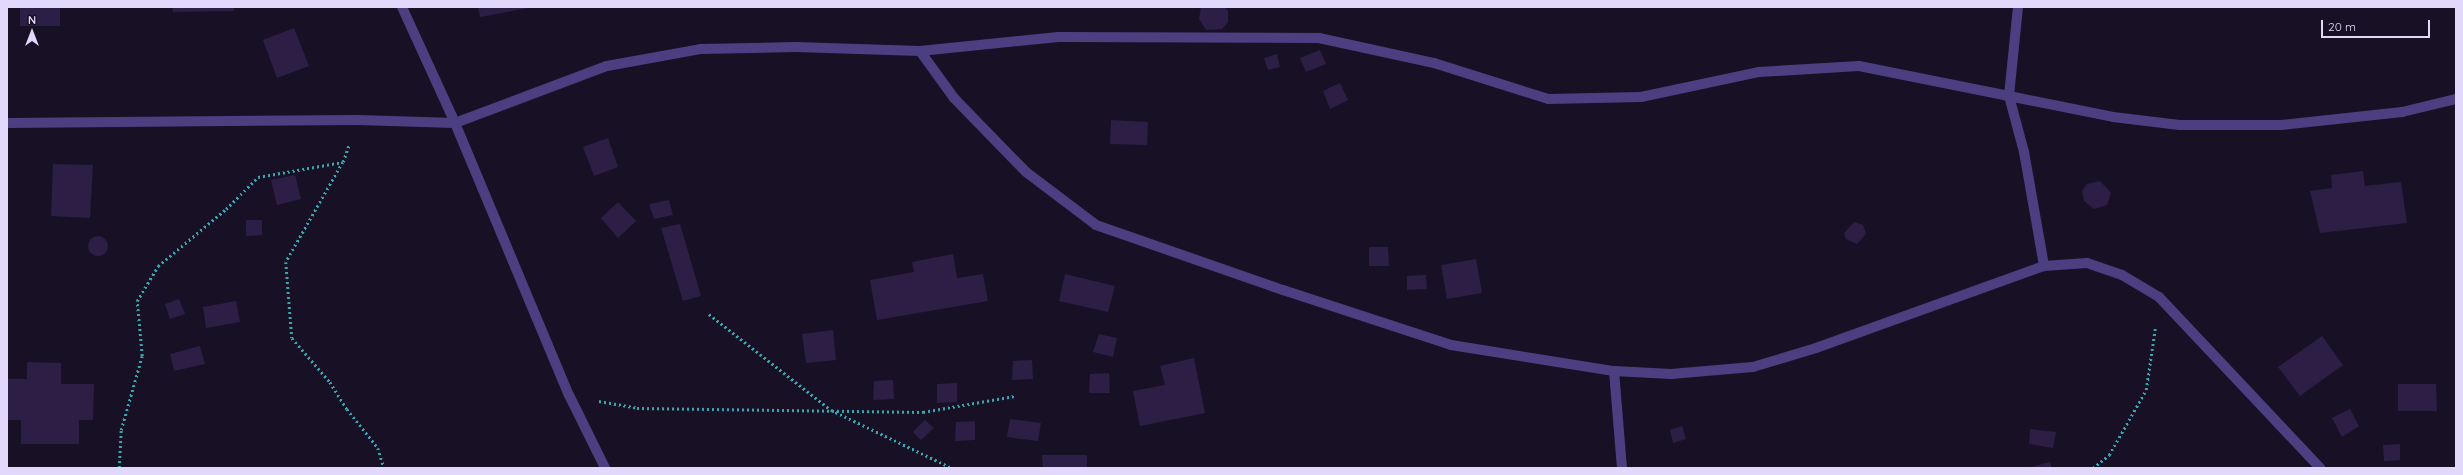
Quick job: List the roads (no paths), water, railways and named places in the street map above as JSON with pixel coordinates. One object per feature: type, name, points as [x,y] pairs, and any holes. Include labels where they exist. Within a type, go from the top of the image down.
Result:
[{"type":"street","points":[[402,7],[455,123],[569,395],[605,468]]},
{"type":"street","points":[[2018,7],[2009,96],[2024,152],[2044,266]]},
{"type":"street","points":[[7,123],[358,120],[455,123],[607,66],[701,49],[796,47],[920,51],[1058,37],[1319,38],[1434,62],[1548,99],[1641,97],[1759,72],[1858,66],[2113,117],[2180,125],[2281,125],[2402,112],[2456,99]]},
{"type":"street","points":[[920,51],[954,98],[1026,172],[1096,225],[1283,290],[1451,344],[1614,371],[1671,374],[1753,367],[1816,348],[2044,266],[2087,263],[2122,275],[2159,297],[2321,468]]},
{"type":"street","points":[[1614,371],[1622,468]]}]
